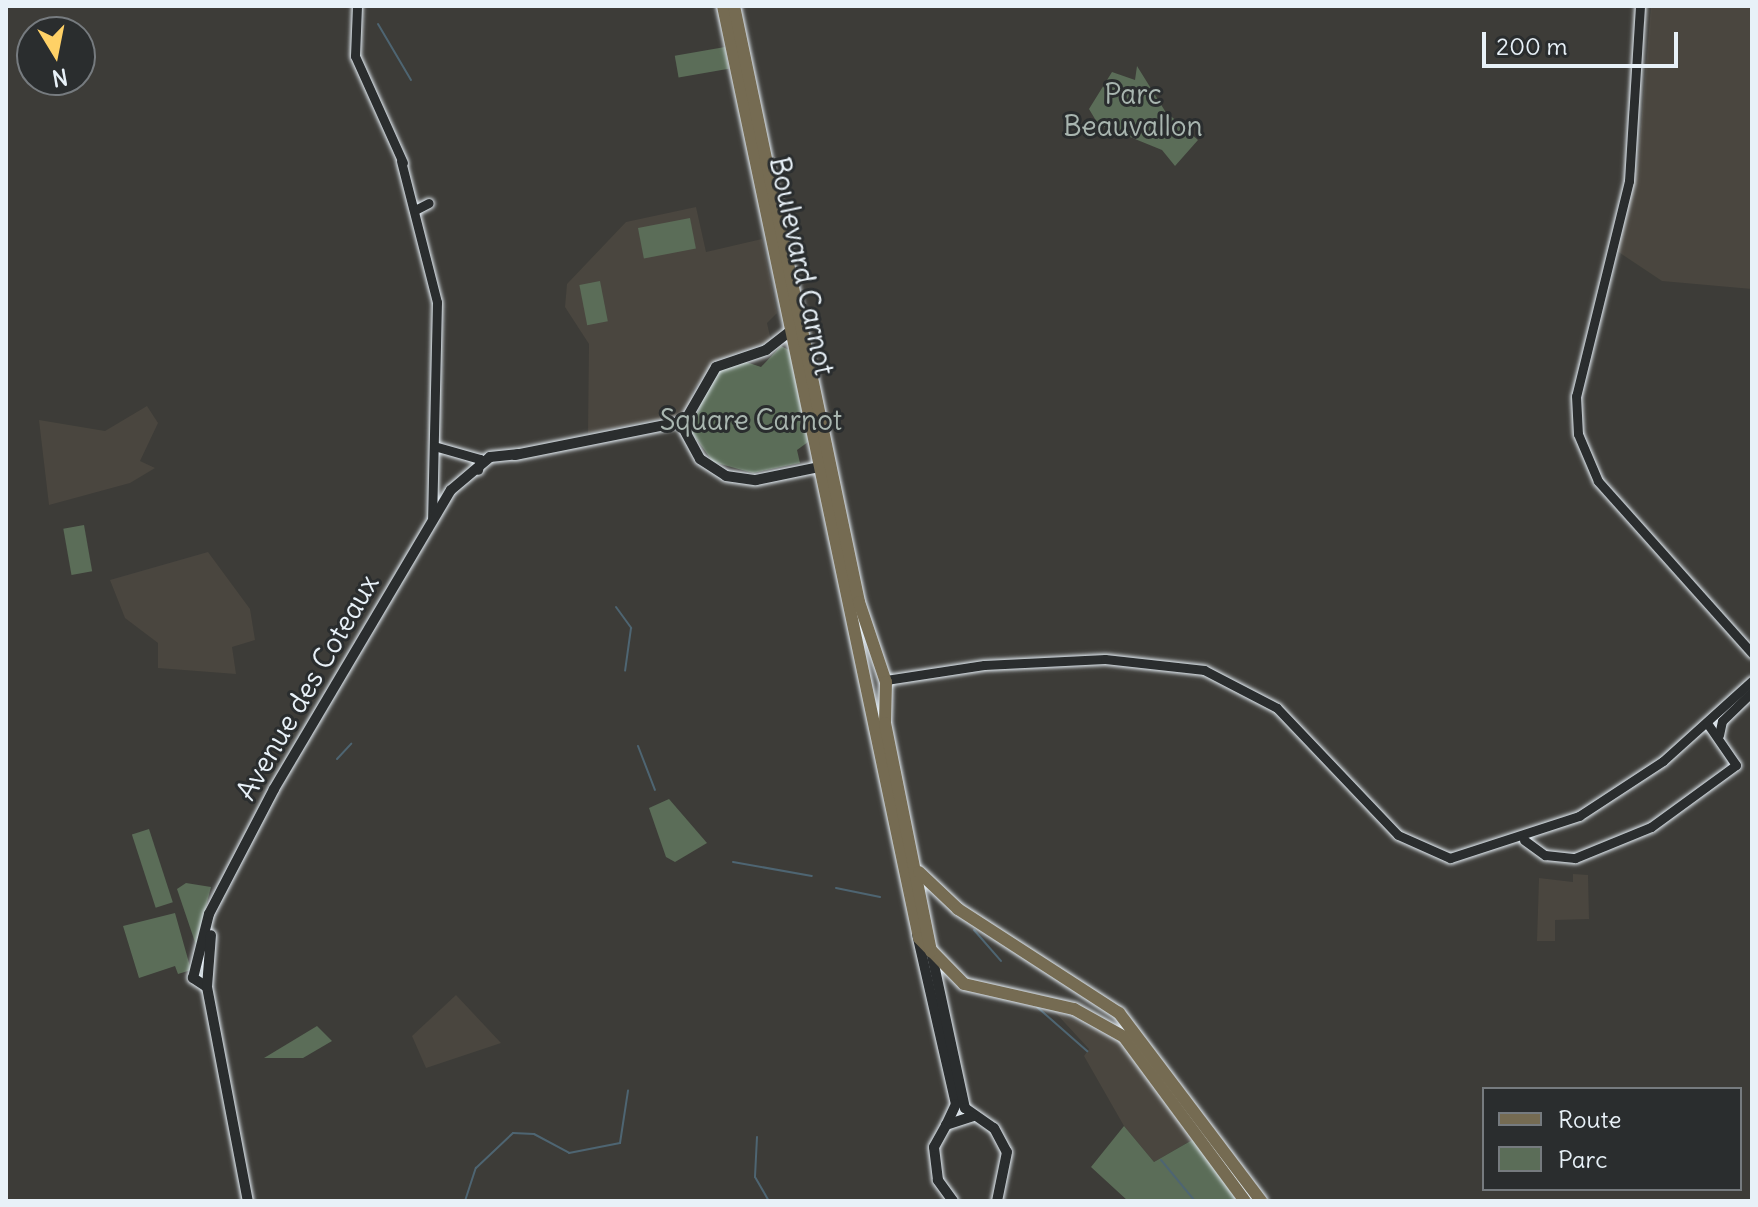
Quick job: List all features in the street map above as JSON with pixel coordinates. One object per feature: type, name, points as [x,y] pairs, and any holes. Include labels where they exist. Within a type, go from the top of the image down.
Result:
[{"type":"main road","name":"Boulevard Carnot","points":[[723,6],[789,332],[864,677],[931,951],[965,1108],[997,1131],[1007,1152],[997,1201]]},
{"type":"main road","name":"Boulevard Carnot","points":[[734,6],[883,681],[917,869],[917,932],[956,1104],[934,1161],[953,1201]]},
{"type":"main road","points":[[789,332],[766,350],[716,367],[693,415],[680,422],[700,459],[726,476],[748,480],[798,472],[820,473]]},
{"type":"main road","name":"Avenue des Coteaux","points":[[195,974],[213,906],[432,518],[447,498],[481,463],[680,422]]},
{"type":"main road","name":"Avenue des Coteaux","points":[[457,487],[497,459]]},
{"type":"main road","points":[[864,677],[883,681]]},
{"type":"main road","points":[[868,694],[883,681]]},
{"type":"main road","points":[[917,869],[958,909],[1119,1013],[1261,1201]]},
{"type":"main road","name":"Avenue des Coteaux","points":[[213,906],[207,987],[248,1201]]},
{"type":"main road","points":[[918,906],[958,909]]},
{"type":"main road","name":"Boulevard Carnot","points":[[917,932],[931,951]]},
{"type":"main road","points":[[931,951],[970,987],[1074,1009],[1124,1037],[1245,1201]]},
{"type":"main road","points":[[207,972],[195,974],[195,985],[207,987]]},
{"type":"main road","points":[[946,1125],[976,1116]]},
{"type":"street","points":[[357,6],[355,56],[401,161],[420,228]]},
{"type":"street","points":[[1640,6],[1629,181],[1576,396],[1578,434],[1598,481],[1752,653]]},
{"type":"street","points":[[401,161],[437,302],[432,518]]},
{"type":"street","points":[[417,209],[429,203]]},
{"type":"street","points":[[434,446],[481,463],[474,474]]},
{"type":"street","points":[[432,492],[447,498]]},
{"type":"street","points":[[883,681],[992,664],[1179,663],[1277,708],[1420,850],[1461,858],[1548,830],[1633,782],[1707,723],[1752,681]]},
{"type":"street","points":[[1719,739],[1722,721],[1752,692]]},
{"type":"street","points":[[1522,839],[1562,858],[1601,853],[1651,827],[1737,762],[1707,723]]},
{"type":"street","points":[[1537,845],[1548,830]]},
{"type":"shaded area","points":[[1651,6],[1752,6],[1752,289],[1662,281],[1617,251],[1638,163]]},
{"type":"shaded area","points":[[696,207],[706,252],[762,239],[777,313],[767,323],[771,341],[717,360],[693,390],[690,413],[588,433],[589,344],[565,307],[567,284],[626,222]]},
{"type":"shaded area","points":[[147,406],[158,423],[140,461],[155,468],[130,483],[49,505],[39,420],[105,431]]},
{"type":"shaded area","points":[[208,552],[250,609],[255,640],[232,647],[236,674],[158,668],[158,643],[125,618],[110,580]]},
{"type":"shaded area","points":[[1573,874],[1588,875],[1589,919],[1555,920],[1555,941],[1537,941],[1539,878],[1573,882]]},
{"type":"shaded area","points":[[456,995],[501,1043],[426,1068],[412,1036]]},
{"type":"shaded area","points":[[1053,1010],[1121,1042],[1194,1139],[1154,1162],[1124,1126],[1084,1056],[1089,1049]]},
{"type":"green space","points":[[725,47],[729,69],[679,78],[675,56]]},
{"type":"green space","name":"Parc Beauvallon","points":[[1137,66],[1165,111],[1198,140],[1175,166],[1162,150],[1098,124],[1089,109],[1112,72],[1135,80]]},
{"type":"green space","points":[[690,218],[696,248],[644,259],[638,228]]},
{"type":"green space","points":[[600,281],[608,321],[587,325],[579,285]]},
{"type":"green space","name":"Square Carnot","points":[[781,346],[789,350],[808,442],[797,450],[800,463],[753,473],[713,462],[690,430],[714,373],[743,361],[761,367]]},
{"type":"green space","points":[[84,525],[92,571],[71,575],[63,529]]},
{"type":"green space","points":[[669,799],[707,843],[675,862],[666,857],[649,808]]},
{"type":"green space","points":[[149,829],[173,902],[156,908],[132,835]]},
{"type":"green space","points":[[186,883],[211,887],[196,945],[177,889]]},
{"type":"green space","points":[[175,913],[191,970],[178,974],[175,966],[139,978],[123,926]]},
{"type":"green space","points":[[317,1026],[332,1041],[303,1058],[264,1058]]},
{"type":"green space","points":[[1124,1126],[1154,1162],[1194,1139],[1237,1201],[1128,1201],[1091,1167]]},
{"type":"waterway","points":[[378,24],[411,80]]},
{"type":"waterway","points":[[616,607],[631,628],[625,671]]},
{"type":"waterway","points":[[337,759],[351,744]]},
{"type":"waterway","points":[[638,746],[655,790]]},
{"type":"waterway","points":[[733,862],[812,876]]},
{"type":"waterway","points":[[836,888],[880,897]]},
{"type":"waterway","points":[[974,930],[1001,961]]},
{"type":"waterway","points":[[1037,1007],[1087,1051]]},
{"type":"waterway","points":[[465,1201],[476,1168],[513,1133],[534,1134],[569,1153],[620,1143],[628,1091]]},
{"type":"waterway","points":[[757,1137],[755,1177],[769,1201]]},
{"type":"waterway","points":[[1161,1160],[1195,1201]]}]
